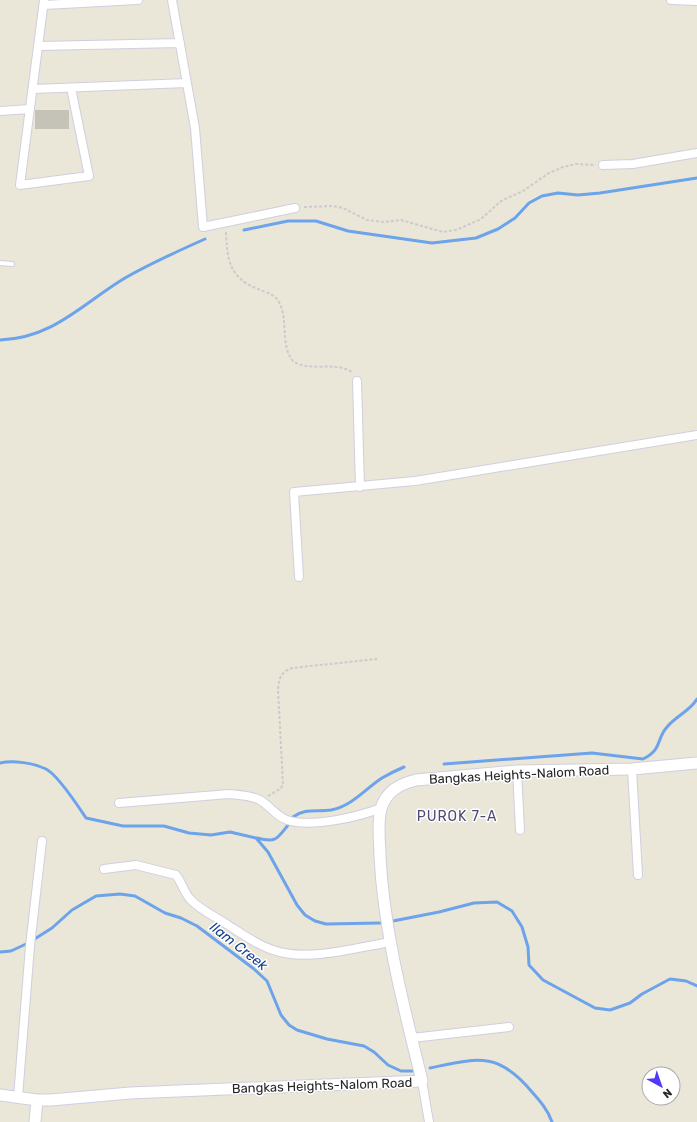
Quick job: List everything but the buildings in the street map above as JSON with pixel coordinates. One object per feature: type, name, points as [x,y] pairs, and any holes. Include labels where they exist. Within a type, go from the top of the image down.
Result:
[{"type":"street","points":[[71,88],[89,176],[20,185],[44,2],[138,0]]},
{"type":"street","points":[[172,0],[195,128],[203,227],[295,208]]},
{"type":"street","points":[[671,0],[697,1]]},
{"type":"street","points":[[39,46],[180,43]]},
{"type":"street","points":[[33,89],[187,83]]},
{"type":"street","points":[[0,111],[30,109]]},
{"type":"street","points":[[603,165],[633,164],[697,153]]},
{"type":"street","points":[[356,381],[360,487]]},
{"type":"street","points":[[299,577],[294,492],[414,481],[697,435]]},
{"type":"street","name":"Bangkas Heights-Nalom Road","points":[[0,1095],[37,1100],[70,1099],[130,1093],[422,1081],[390,942],[382,889],[380,842],[381,808],[393,789],[402,783],[416,780],[518,771],[632,769],[697,763]]},
{"type":"street","points":[[632,769],[638,875]]},
{"type":"street","points":[[518,771],[520,830]]},
{"type":"street","points":[[119,803],[229,794],[247,796],[259,800],[276,814],[287,820],[302,822],[351,818],[381,808]]},
{"type":"street","points":[[18,1097],[30,946],[42,840]]},
{"type":"street","points":[[104,869],[136,865],[176,876],[190,899],[201,908],[255,942],[273,950],[291,954],[311,953],[390,942]]},
{"type":"street","points":[[412,1038],[509,1027]]},
{"type":"street","points":[[422,1081],[429,1122]]},
{"type":"street","points":[[35,1122],[37,1100]]},
{"type":"lane","points":[[0,263],[12,264]]},
{"type":"path","points":[[295,208],[333,206],[343,208],[367,220],[384,222],[401,220],[443,232],[456,230],[470,224],[481,218],[501,201],[523,191],[549,173],[563,167],[576,164],[603,165]]},
{"type":"path","points":[[226,222],[228,259],[233,271],[247,285],[276,298],[283,316],[287,348],[293,361],[304,366],[347,369],[352,372],[356,381]]},
{"type":"path","points":[[259,800],[280,789],[284,785],[278,689],[279,680],[283,672],[292,668],[377,659]]},
{"type":"waterway","points":[[244,230],[288,221],[316,221],[348,231],[432,243],[476,238],[498,229],[515,218],[529,203],[542,196],[558,193],[578,195],[600,193],[697,178]]},
{"type":"waterway","points":[[0,340],[19,338],[52,326],[67,318],[125,278],[155,262],[205,239]]},
{"type":"waterway","points":[[444,764],[592,753],[643,759],[654,751],[667,727],[691,707],[697,699]]},
{"type":"waterway","points":[[0,763],[11,762],[36,765],[51,772],[62,784],[86,818],[123,826],[164,826],[189,833],[211,835],[230,832],[256,838],[268,852],[297,905],[305,915],[315,921],[326,924],[380,923]]},
{"type":"waterway","points":[[293,817],[306,811],[331,810],[339,808],[358,797],[382,778],[404,767]]},
{"type":"waterway","points":[[257,838],[268,840],[276,839],[288,825]]},
{"type":"waterway","name":"Ilam Creek","points":[[33,940],[52,928],[72,910],[96,896],[120,894],[135,896],[165,913],[181,918],[197,926],[254,969],[267,981],[281,1015],[289,1025],[297,1030],[327,1039],[364,1046],[374,1052],[388,1065],[401,1071],[415,1071]]},
{"type":"waterway","points":[[393,921],[474,903],[497,902],[512,911],[522,927],[528,947],[529,965],[543,980],[595,1008],[610,1010],[630,1003],[642,994],[670,979],[686,981],[697,986]]},
{"type":"waterway","name":"Ilam Creek","points":[[0,952],[11,951],[26,944]]},
{"type":"waterway","name":"Ilam Creek","points":[[430,1068],[474,1060],[497,1064],[520,1079],[544,1106],[552,1122]]},
{"type":"district","name":"PUROK 7-A","points":[[457,816]]}]
